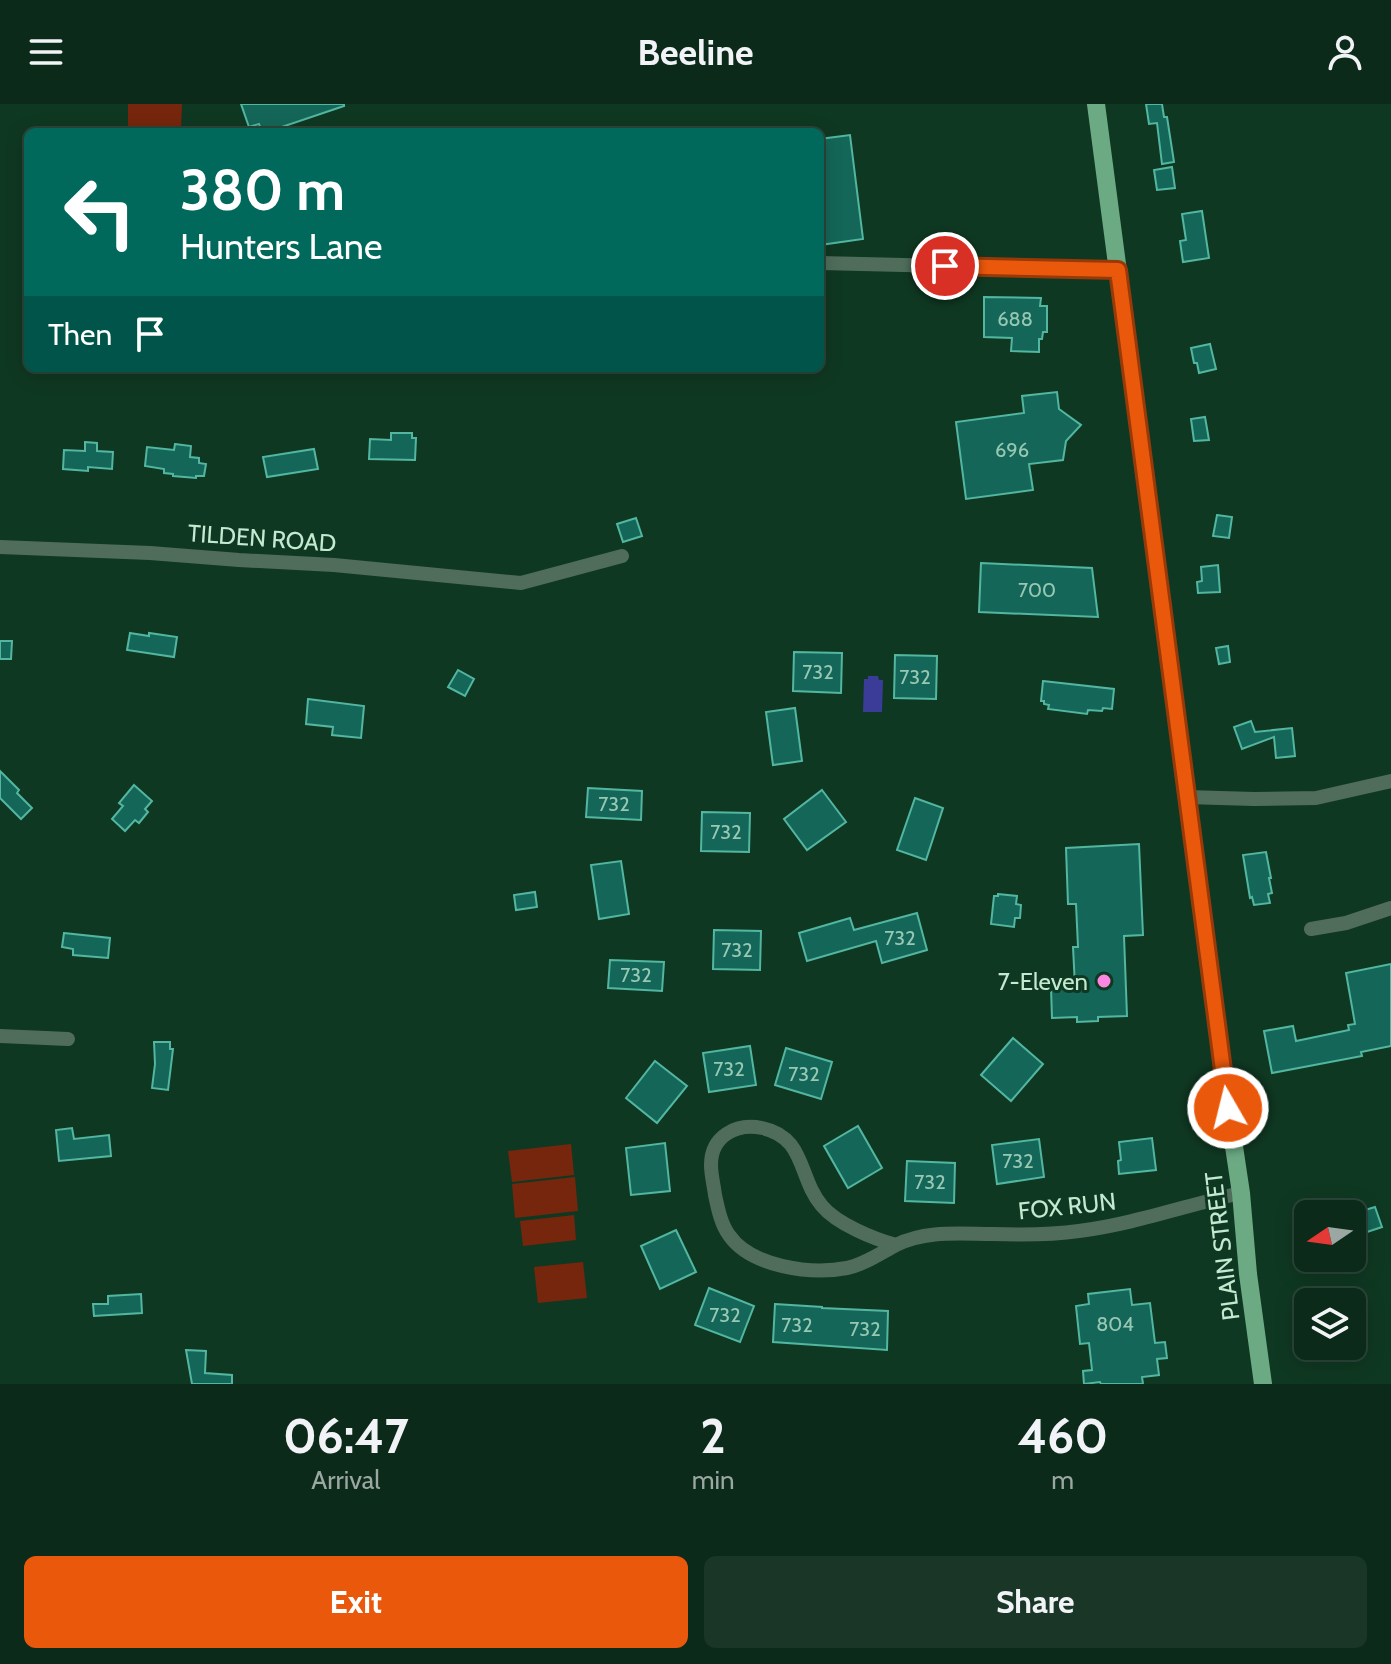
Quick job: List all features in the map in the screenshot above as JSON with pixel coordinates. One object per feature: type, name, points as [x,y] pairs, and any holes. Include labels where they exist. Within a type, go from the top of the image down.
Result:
[{"type":"main road","name":"PLAIN STREET","points":[[1096,104],[1241,1193],[1263,1384]]},
{"type":"street","points":[[824,263],[1118,270]]},
{"type":"street","name":"TILDEN ROAD","points":[[0,547],[334,565],[521,583],[622,556]]},
{"type":"street","points":[[1186,797],[1316,798],[1391,781]]},
{"type":"street","points":[[1311,929],[1346,923],[1391,908]]},
{"type":"street","points":[[0,1036],[68,1039]]},
{"type":"street","name":"FOX RUN","points":[[896,1245],[841,1221],[822,1206],[793,1146],[780,1134],[741,1127],[724,1136],[713,1152],[712,1177],[722,1223],[730,1237],[761,1259],[803,1270],[827,1271],[851,1267],[912,1238],[935,1234],[1078,1232],[1139,1220],[1241,1193]]},
{"type":"shaded area","points":[[128,104],[182,104],[181,128],[128,126]]},
{"type":"shaded area","points":[[878,676],[879,680],[883,680],[882,712],[863,712],[864,679]]},
{"type":"shaded area","points":[[571,1144],[574,1175],[512,1182],[508,1151]]},
{"type":"shaded area","points":[[575,1177],[578,1211],[515,1218],[512,1184]]},
{"type":"shaded area","points":[[574,1215],[576,1240],[523,1246],[520,1221]]},
{"type":"shaded area","points":[[583,1262],[587,1298],[538,1303],[534,1267]]},
{"type":"building","points":[[241,104],[344,104],[279,128],[260,128],[259,124],[249,127]]},
{"type":"building","points":[[1146,104],[1162,104],[1174,162],[1162,164],[1157,123],[1149,124]]},
{"type":"building","points":[[850,135],[863,239],[824,244],[824,138]]},
{"type":"building","points":[[1172,167],[1175,188],[1157,190],[1154,170]]},
{"type":"building","points":[[1202,211],[1209,258],[1183,262],[1180,241],[1186,240],[1182,214]]},
{"type":"building","points":[[984,297],[1041,298],[1040,306],[1047,306],[1047,332],[1043,332],[1042,339],[1039,339],[1039,352],[1011,351],[1012,338],[984,337]]},
{"type":"building","points":[[1210,344],[1216,369],[1199,373],[1191,348]]},
{"type":"building","points":[[1057,392],[1059,409],[1081,425],[1066,441],[1063,460],[1029,464],[1033,490],[966,499],[956,422],[1024,413],[1022,396]]},
{"type":"building","points":[[1205,417],[1209,440],[1194,441],[1191,419]]},
{"type":"building","points":[[391,433],[412,433],[412,438],[416,438],[415,460],[369,459],[370,439],[391,440]]},
{"type":"building","points":[[85,442],[97,443],[97,451],[113,452],[112,469],[63,469],[64,450],[85,451]]},
{"type":"building","points":[[175,444],[191,446],[190,457],[199,458],[199,463],[206,464],[204,476],[173,476],[164,473],[164,469],[145,466],[147,447],[174,450]]},
{"type":"building","points":[[314,449],[318,469],[267,477],[263,457]]},
{"type":"building","points":[[1217,515],[1232,517],[1229,538],[1213,536]]},
{"type":"building","points":[[636,518],[642,536],[623,542],[617,524]]},
{"type":"building","points":[[981,563],[1092,568],[1098,617],[979,612]]},
{"type":"building","points":[[1218,565],[1220,592],[1198,593],[1197,582],[1202,581],[1201,567]]},
{"type":"building","points":[[130,633],[177,637],[174,657],[127,650]]},
{"type":"building","points":[[0,641],[12,641],[11,659],[0,659]]},
{"type":"building","points":[[1228,646],[1230,662],[1219,664],[1216,648]]},
{"type":"building","points":[[794,652],[842,653],[841,693],[793,691]]},
{"type":"building","points":[[895,655],[937,656],[936,699],[894,698]]},
{"type":"building","points":[[458,670],[474,679],[465,696],[448,687]]},
{"type":"building","points":[[1043,681],[1114,689],[1112,709],[1088,710],[1087,714],[1048,709],[1049,705],[1041,701]]},
{"type":"building","points":[[308,699],[364,706],[361,738],[332,735],[333,727],[306,724]]},
{"type":"building","points":[[795,708],[802,761],[773,765],[766,712]]},
{"type":"building","points":[[1251,721],[1255,732],[1292,728],[1295,756],[1276,758],[1274,737],[1242,749],[1234,727]]},
{"type":"building","points":[[0,771],[32,808],[21,819],[0,798]]},
{"type":"building","points":[[134,785],[152,801],[139,823],[135,820],[125,831],[112,819],[123,806],[119,803]]},
{"type":"building","points":[[588,788],[642,791],[641,820],[586,817]]},
{"type":"building","points":[[822,790],[846,822],[807,850],[784,819]]},
{"type":"building","points":[[915,798],[943,808],[926,860],[897,850]]},
{"type":"building","points":[[702,812],[750,813],[749,852],[701,851]]},
{"type":"building","points":[[1139,844],[1143,935],[1124,936],[1127,1016],[1098,1017],[1098,1021],[1077,1022],[1077,1017],[1052,1018],[1051,988],[1075,986],[1073,947],[1078,947],[1076,904],[1068,904],[1066,848]]},
{"type":"building","points":[[1266,852],[1271,878],[1270,903],[1254,905],[1250,898],[1243,855]]},
{"type":"building","points":[[621,861],[629,914],[599,919],[591,865]]},
{"type":"building","points":[[535,892],[537,907],[516,910],[514,895]]},
{"type":"building","points":[[994,896],[1017,896],[1016,904],[1021,905],[1020,918],[1015,918],[1014,927],[991,924]]},
{"type":"building","points":[[917,913],[927,950],[882,963],[876,941],[807,961],[799,933],[850,918],[854,930]]},
{"type":"building","points":[[714,930],[761,931],[760,970],[713,969]]},
{"type":"building","points":[[64,933],[110,938],[108,958],[73,955],[73,949],[62,947]]},
{"type":"building","points":[[610,960],[664,962],[662,991],[608,988]]},
{"type":"building","points":[[1391,964],[1391,1046],[1361,1052],[1362,1056],[1272,1073],[1264,1031],[1293,1026],[1296,1041],[1349,1030],[1348,1025],[1355,1024],[1346,973]]},
{"type":"building","points":[[1013,1038],[1043,1064],[1011,1101],[981,1075]]},
{"type":"building","points":[[154,1042],[170,1042],[170,1049],[173,1049],[168,1090],[152,1088]]},
{"type":"building","points":[[750,1046],[756,1085],[709,1092],[703,1053]]},
{"type":"building","points":[[786,1048],[832,1062],[821,1099],[775,1085]]},
{"type":"building","points":[[655,1061],[687,1086],[657,1123],[626,1098]]},
{"type":"building","points":[[858,1126],[882,1168],[848,1188],[824,1146]]},
{"type":"building","points":[[72,1128],[74,1139],[109,1135],[111,1156],[59,1161],[56,1130]]},
{"type":"building","points":[[1152,1138],[1156,1170],[1119,1174],[1119,1142]]},
{"type":"building","points":[[1039,1139],[1044,1177],[997,1184],[992,1145]]},
{"type":"building","points":[[665,1143],[670,1191],[631,1195],[626,1148]]},
{"type":"building","points":[[907,1161],[955,1163],[954,1203],[905,1201]]},
{"type":"building","points":[[1375,1207],[1382,1227],[1366,1232],[1366,1210]]},
{"type":"building","points":[[676,1230],[696,1272],[660,1289],[641,1246]]},
{"type":"building","points":[[709,1288],[754,1306],[740,1342],[695,1325]]},
{"type":"building","points":[[1130,1289],[1132,1305],[1150,1303],[1155,1343],[1165,1342],[1167,1358],[1157,1359],[1159,1375],[1142,1377],[1143,1384],[1084,1384],[1083,1371],[1092,1370],[1089,1343],[1080,1344],[1076,1306],[1089,1304],[1088,1294]]},
{"type":"building","points":[[141,1294],[142,1313],[94,1316],[93,1304],[108,1304],[108,1296]]},
{"type":"building","points":[[775,1304],[888,1311],[887,1350],[773,1342]]},
{"type":"building","points":[[186,1350],[206,1351],[205,1373],[232,1375],[232,1384],[192,1384]]},
{"type":"place","name":"7-Eleven","points":[[1104,981]]},
{"type":"route","points":[[945,266],[1118,270],[1228,1108]]}]
